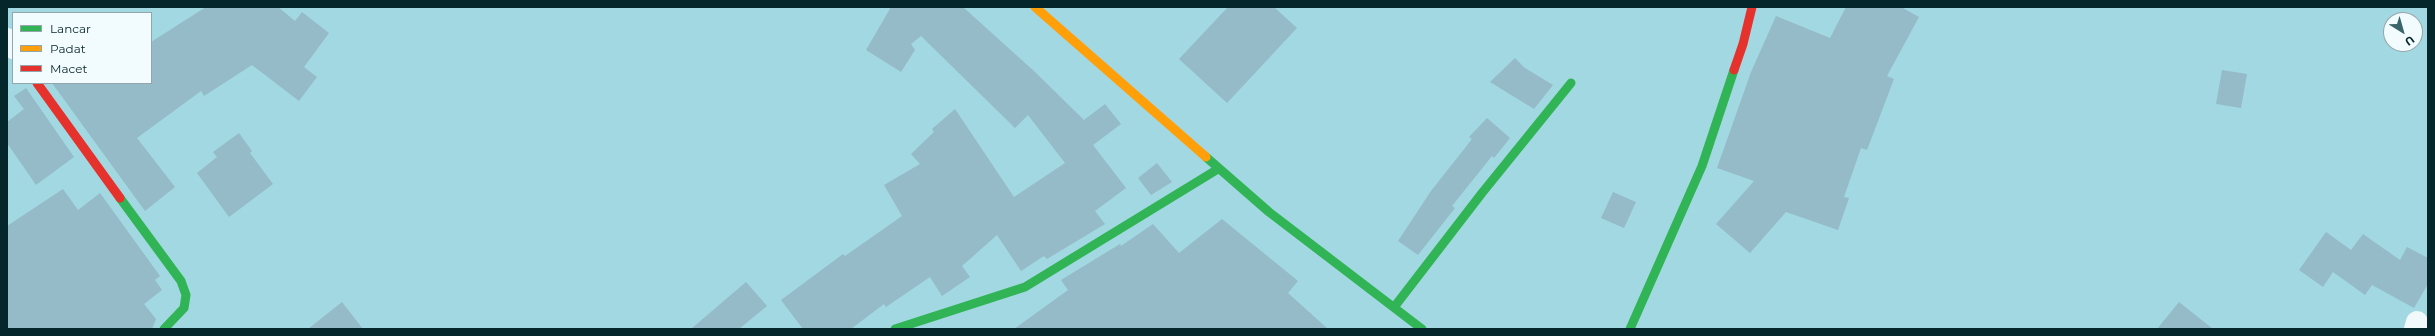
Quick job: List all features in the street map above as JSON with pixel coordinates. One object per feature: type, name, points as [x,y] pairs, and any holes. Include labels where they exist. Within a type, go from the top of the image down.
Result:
[{"type":"street","points":[[1035,7],[1269,212],[1395,306],[1422,329]]},
{"type":"street","points":[[1630,329],[1702,166],[1716,119],[1743,44],[1752,7]]},
{"type":"street","points":[[1395,306],[1482,193],[1571,83]]},
{"type":"street","points":[[38,84],[181,281],[186,295],[184,308],[164,329]]},
{"type":"street","points":[[895,329],[1025,287],[1218,168]]},
{"type":"building","points":[[206,7],[278,7],[295,21],[302,12],[329,33],[304,67],[317,77],[299,101],[252,65],[204,96],[201,91],[137,138],[175,187],[145,211],[53,84],[152,84],[152,41]]},
{"type":"building","points":[[891,7],[963,7],[1035,72],[1084,120],[1105,104],[1121,124],[1093,145],[1126,188],[1095,211],[1105,224],[1047,259],[1044,256],[1021,271],[997,235],[962,266],[970,277],[942,296],[930,277],[886,307],[884,304],[851,329],[803,329],[781,300],[843,254],[845,256],[902,216],[884,185],[920,164],[911,154],[934,132],[932,129],[955,109],[1014,197],[1065,163],[1028,115],[1015,128],[921,36],[911,44],[915,50],[901,72],[866,50]]},
{"type":"building","points":[[1228,7],[1274,7],[1297,28],[1227,103],[1179,59]]},
{"type":"building","points":[[1846,7],[1901,7],[1919,17],[1887,76],[1894,79],[1867,150],[1861,148],[1844,197],[1849,198],[1838,230],[1786,212],[1750,253],[1716,224],[1754,181],[1717,168],[1751,72],[1776,16],[1830,38]]},
{"type":"building","points":[[1515,58],[1525,68],[1553,85],[1534,109],[1490,82]]},
{"type":"building","points":[[2222,70],[2247,74],[2241,108],[2216,104]]},
{"type":"building","points":[[26,88],[74,157],[36,185],[7,143],[7,122],[24,109],[14,96]]},
{"type":"building","points":[[1487,118],[1510,138],[1494,158],[1492,156],[1452,206],[1455,208],[1418,255],[1398,241],[1431,191],[1472,139],[1469,137]]},
{"type":"building","points":[[239,133],[252,151],[250,153],[273,184],[229,217],[197,173],[217,157],[213,152]]},
{"type":"building","points":[[1157,163],[1172,182],[1151,195],[1138,178]]},
{"type":"building","points":[[63,189],[78,210],[100,193],[160,276],[155,280],[162,290],[144,304],[156,319],[152,329],[7,329],[7,226]]},
{"type":"building","points":[[1613,192],[1636,202],[1624,228],[1601,218]]},
{"type":"building","points":[[1222,219],[1298,281],[1288,293],[1328,329],[1014,329],[1068,290],[1061,280],[1120,244],[1121,246],[1153,224],[1179,253]]},
{"type":"building","points":[[2326,232],[2351,250],[2363,234],[2400,260],[2407,247],[2428,258],[2428,284],[2414,308],[2372,285],[2365,295],[2333,272],[2323,287],[2299,270]]},
{"type":"building","points":[[746,282],[767,306],[739,329],[691,329]]},
{"type":"building","points":[[342,302],[363,329],[308,329]]},
{"type":"building","points":[[2179,302],[2213,329],[2157,329]]},
{"type":"traffic: fast","points":[[1630,329],[1702,166],[1734,70]]},
{"type":"traffic: fast","points":[[1395,306],[1482,193],[1571,83]]},
{"type":"traffic: fast","points":[[1206,157],[1269,212],[1422,329]]},
{"type":"traffic: fast","points":[[895,329],[1025,287],[1218,169]]},
{"type":"traffic: fast","points":[[120,198],[181,281],[186,295],[184,308],[164,329]]},
{"type":"traffic: slow","points":[[1035,7],[1206,157]]},
{"type":"traffic: jam","points":[[1734,70],[1743,44],[1752,7]]},
{"type":"traffic: jam","points":[[38,84],[120,198]]}]
